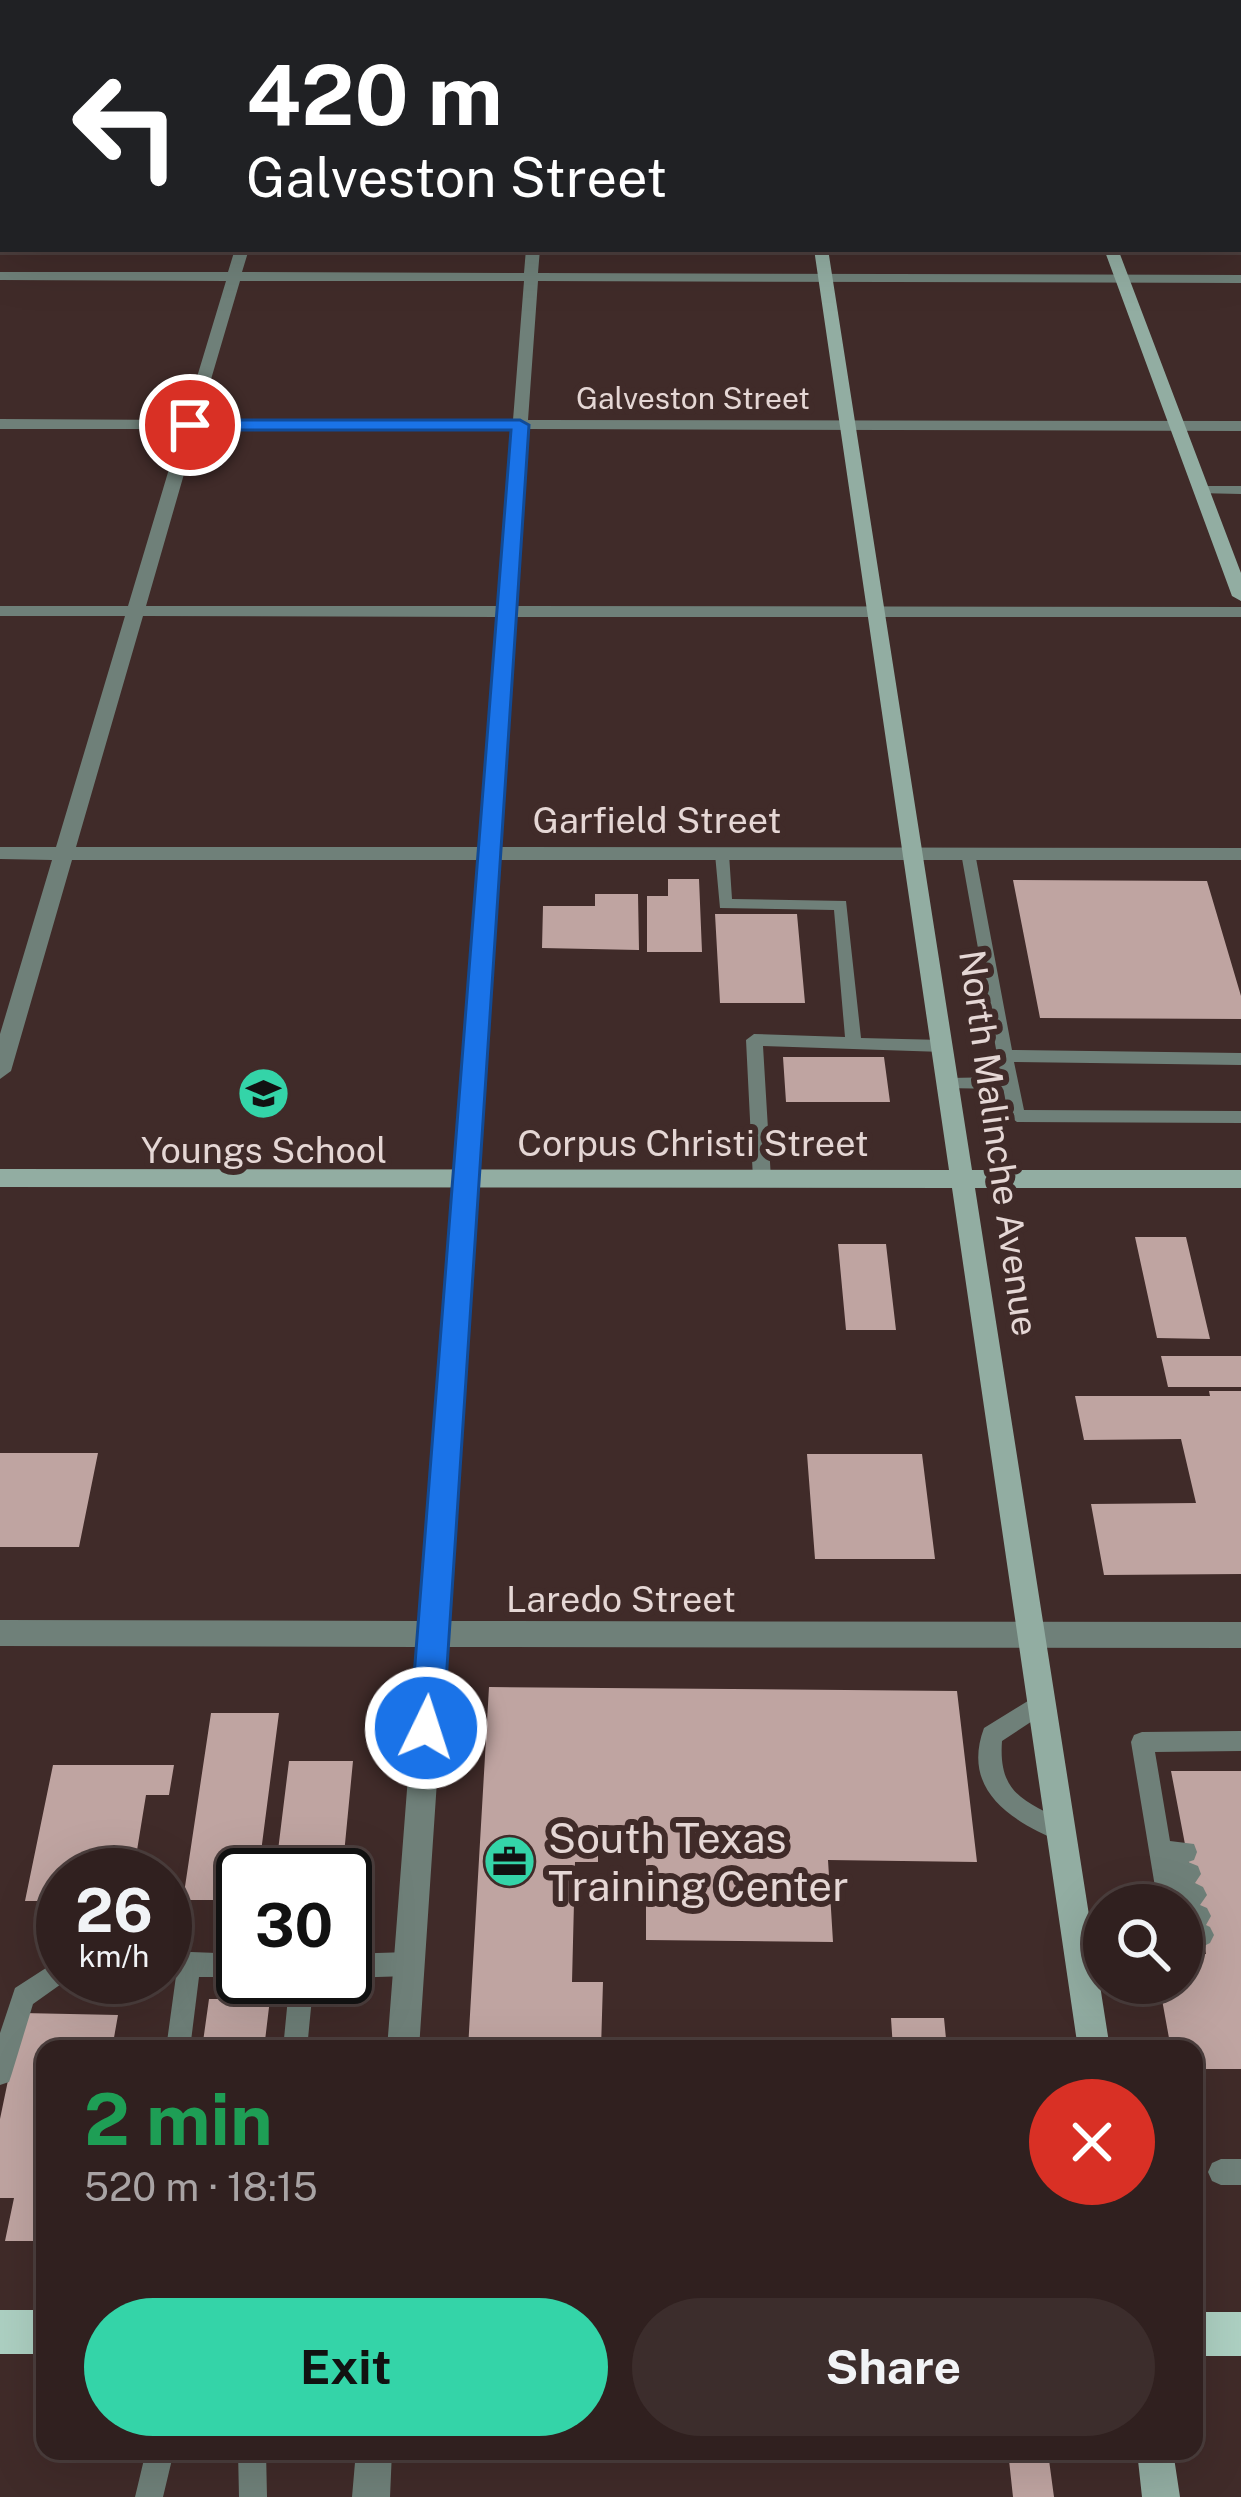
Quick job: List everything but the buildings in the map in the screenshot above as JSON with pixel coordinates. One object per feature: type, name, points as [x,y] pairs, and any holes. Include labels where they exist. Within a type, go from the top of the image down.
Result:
[{"type":"main road","name":"North Malinche Avenue","points":[[822,252],[1093,2040]]},
{"type":"main road","points":[[1112,252],[1241,596]]},
{"type":"main road","name":"Corpus Christi Street","points":[[0,1178],[1241,1180]]},
{"type":"main road","points":[[0,2332],[36,2332]]},
{"type":"main road","points":[[1203,2334],[1241,2334]]},
{"type":"main road","points":[[1156,2460],[1162,2497]]},
{"type":"street","points":[[0,1071],[241,252]]},
{"type":"street","points":[[404,2040],[533,252]]},
{"type":"street","points":[[0,275],[1241,279]]},
{"type":"street","name":"Galveston Street","points":[[0,424],[1241,426]]},
{"type":"street","points":[[0,611],[1241,612]]},
{"type":"street","name":"Garfield Street","points":[[0,853],[1241,854]]},
{"type":"street","name":"Laredo Street","points":[[0,1633],[1241,1635]]},
{"type":"street","points":[[370,2497],[373,2460]]},
{"type":"lane","points":[[1201,490],[1241,490]]},
{"type":"lane","points":[[968,853],[1017,1116],[1241,1118]]},
{"type":"lane","points":[[722,854],[725,904],[841,905],[853,1040]]},
{"type":"lane","points":[[762,1179],[754,1040],[944,1046]]},
{"type":"lane","points":[[1006,1056],[1241,1059]]},
{"type":"lane","points":[[949,1084],[1010,1083]]},
{"type":"lane","points":[[1041,1703],[992,1735],[994,1787],[1002,1799],[1061,1831]]},
{"type":"lane","points":[[1176,1865],[1142,1742],[1241,1741]]},
{"type":"lane","points":[[1076,1933],[1083,1933]]},
{"type":"lane","points":[[372,1965],[409,1964]]},
{"type":"lane","points":[[0,2073],[22,1996],[36,1987]]},
{"type":"lane","points":[[177,2004],[178,2040]]},
{"type":"lane","points":[[296,2040],[299,2004]]},
{"type":"lane","points":[[149,2497],[158,2460]]},
{"type":"lane","points":[[252,2460],[253,2497]]},
{"type":"place","name":"Youngs School","points":[[264,1094]]},
{"type":"place","name":"South Texas Training Center","points":[[509,1861]]},
{"type":"route","points":[[190,425],[520,425],[426,1728]]}]
